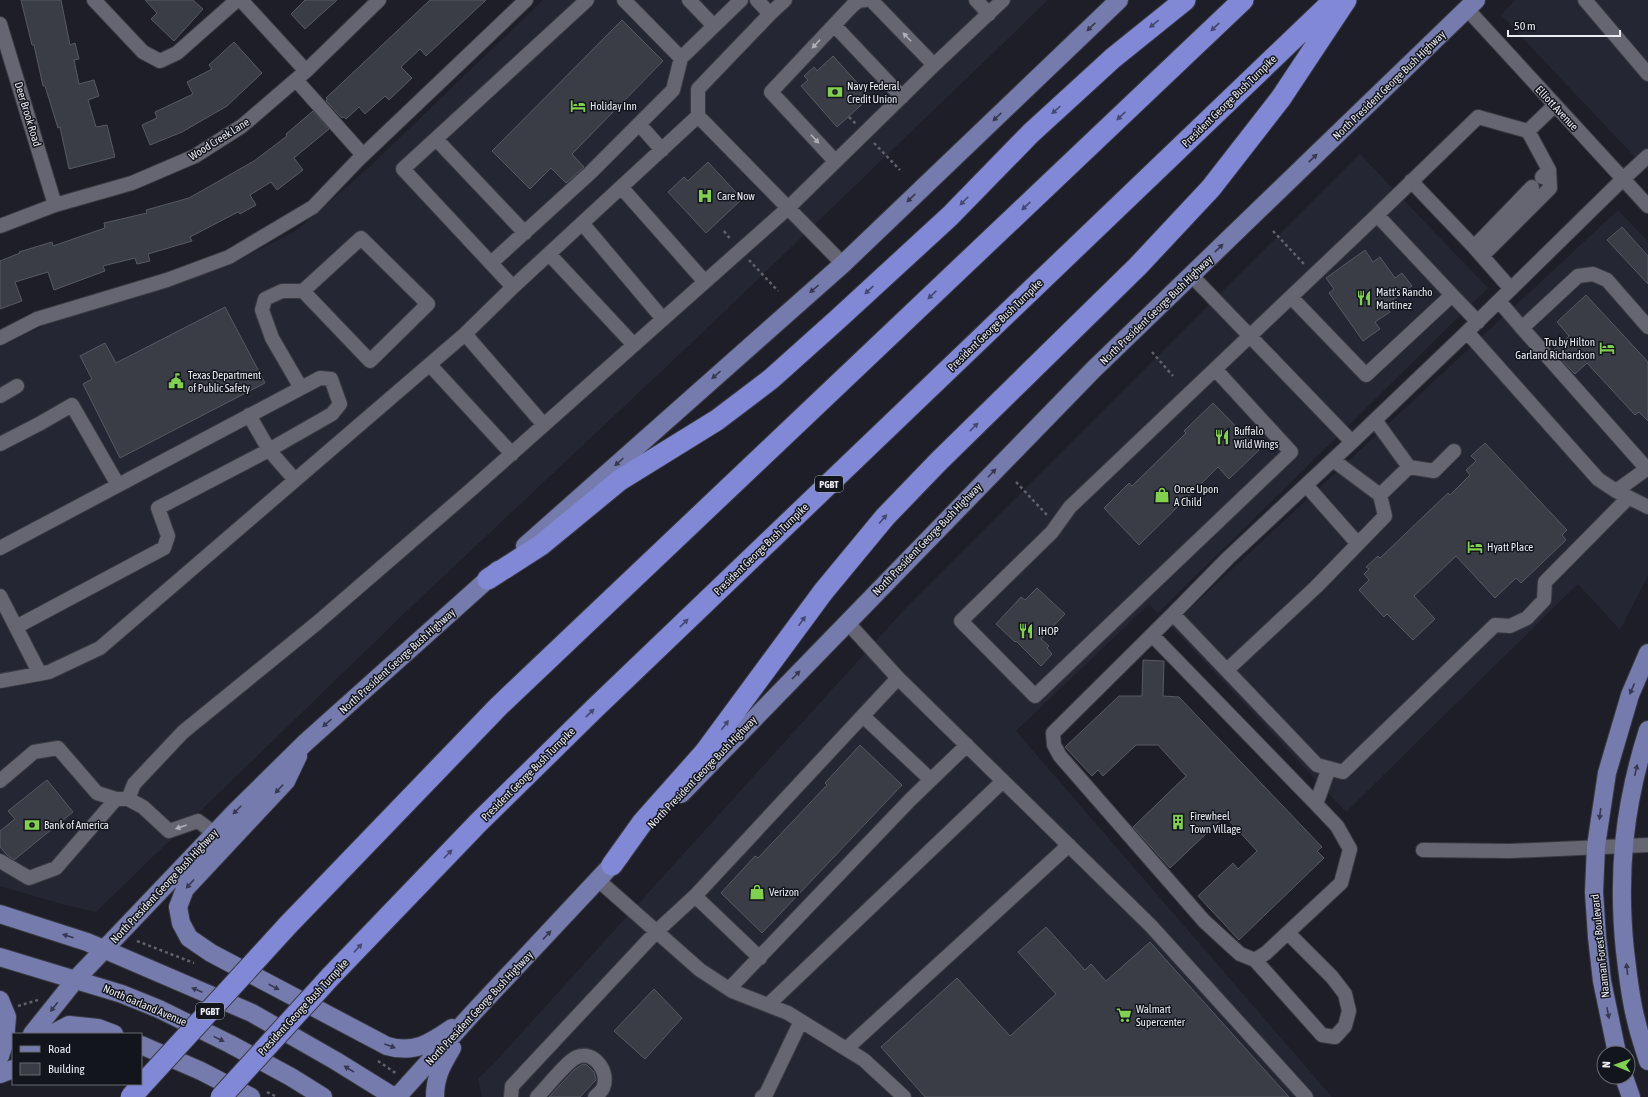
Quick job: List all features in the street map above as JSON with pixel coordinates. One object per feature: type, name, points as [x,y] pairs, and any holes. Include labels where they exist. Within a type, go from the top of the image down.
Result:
[{"type":"highway","points":[[488,579],[541,545],[620,480],[716,420],[770,379],[950,216],[1031,133],[1113,58],[1185,0]]},
{"type":"highway","name":"PGBT","points":[[132,1097],[288,925],[499,706],[1243,0]]},
{"type":"highway","name":"President George Bush Turnpike","points":[[221,1097],[331,976],[478,823],[595,708],[1334,0]]},
{"type":"highway","points":[[612,865],[642,823],[705,752],[823,592],[885,517],[1138,266],[1211,188],[1281,98],[1346,0]]},
{"type":"main road","name":"North President George Bush Highway","points":[[33,1033],[76,979],[214,833],[305,743],[843,264],[1119,0]]},
{"type":"main road","name":"North President George Bush Highway","points":[[398,1097],[472,1014],[612,865],[1094,369],[1471,5]]},
{"type":"main road","name":"Naaman Forest Boulevard","points":[[1615,1045],[1602,981],[1597,937],[1594,892],[1596,846],[1607,773],[1630,695],[1648,653]]},
{"type":"main road","points":[[1648,730],[1639,757],[1627,810],[1623,845],[1621,891],[1628,976],[1635,1020],[1648,1061]]},
{"type":"main road","points":[[305,743],[286,781],[185,889],[178,907],[181,923],[189,938],[210,954],[380,1042],[400,1050],[419,1047],[441,1036],[472,1014]]},
{"type":"main road","points":[[0,914],[87,942],[252,1013],[336,1061],[394,1097]]},
{"type":"main road","name":"North Garland Avenue","points":[[0,957],[122,994],[159,1009],[230,1044],[291,1077],[323,1097]]},
{"type":"main road","points":[[0,1056],[5,1040],[8,1003]]},
{"type":"main road","points":[[435,1097],[435,1085],[440,1067],[472,1014]]},
{"type":"main road","points":[[54,1033],[69,1025],[98,1028],[111,1033]]},
{"type":"main road","points":[[142,1045],[201,1071],[251,1097]]},
{"type":"main road","points":[[0,1070],[12,1056]]},
{"type":"main road","points":[[0,1074],[12,1069]]},
{"type":"main road","points":[[1627,1085],[1631,1097]]},
{"type":"street","points":[[94,0],[143,52],[160,61],[177,53],[237,0]]},
{"type":"street","points":[[241,0],[363,155]]},
{"type":"street","name":"Wood Creek Lane","points":[[0,226],[56,205],[132,183],[195,156],[242,126],[301,76],[379,0]]},
{"type":"street","points":[[0,338],[37,319],[166,280],[229,257],[313,207],[363,155],[526,0]]},
{"type":"street","points":[[513,287],[403,169],[587,0]]},
{"type":"street","points":[[624,0],[681,58]]},
{"type":"street","points":[[689,0],[714,26]]},
{"type":"street","points":[[492,263],[590,173],[673,90],[681,58],[741,0]]},
{"type":"street","points":[[757,0],[770,14]]},
{"type":"street","points":[[785,0],[698,89],[698,116],[843,264]]},
{"type":"street","points":[[835,161],[771,92],[852,6],[858,1],[865,0]]},
{"type":"street","points":[[871,0],[934,65]]},
{"type":"street","points":[[976,0],[989,14]]},
{"type":"street","points":[[0,862],[28,878],[56,868],[183,732],[317,623],[512,454],[788,208],[934,65],[1004,0]]},
{"type":"street","points":[[1585,0],[1648,74]]},
{"type":"street","name":"Elliott Avenue","points":[[1471,5],[1555,105],[1648,206]]},
{"type":"street","name":"Deer Brook Road","points":[[0,24],[56,205]]},
{"type":"street","points":[[834,25],[902,97]]},
{"type":"street","points":[[1528,131],[1555,105]]},
{"type":"street","points":[[0,681],[49,672],[100,648],[465,334],[513,287],[698,116]]},
{"type":"street","points":[[1215,369],[1291,452],[1034,696],[961,621],[1052,532],[1070,507],[1478,117],[1528,131]]},
{"type":"street","points":[[639,124],[662,150]]},
{"type":"street","points":[[1478,251],[1550,188],[1541,178],[1528,131]]},
{"type":"street","points":[[436,139],[525,233]]},
{"type":"street","points":[[1288,932],[1332,977],[1345,994],[1349,1011],[1345,1026],[1335,1037],[1322,1035],[1255,960],[1240,954],[1204,921],[1060,756],[1054,745],[1053,733],[1174,614],[1228,558],[1478,322],[1648,156]]},
{"type":"street","points":[[1478,251],[1541,178]]},
{"type":"street","points":[[1411,181],[1478,251],[1511,289]]},
{"type":"street","points":[[621,188],[705,282]]},
{"type":"street","points":[[1377,214],[1478,322]]},
{"type":"street","points":[[582,223],[663,319]]},
{"type":"street","points":[[300,388],[272,338],[262,310],[265,299],[282,291],[303,291],[361,238],[428,304],[370,361],[303,291]]},
{"type":"street","points":[[549,254],[634,345]]},
{"type":"street","points":[[1522,328],[1578,276],[1593,274],[1607,280],[1647,323]]},
{"type":"street","points":[[1191,275],[1352,442]]},
{"type":"street","points":[[1291,297],[1366,375],[1452,295]]},
{"type":"street","points":[[1499,301],[1648,469],[1616,492]]},
{"type":"street","points":[[1467,332],[1598,479],[1616,492],[1648,508]]},
{"type":"street","points":[[465,334],[544,425]]},
{"type":"street","points":[[430,365],[512,454]]},
{"type":"street","points":[[0,547],[300,388],[320,378],[331,379],[340,404],[332,414],[269,450],[158,508],[168,536],[164,548],[16,627]]},
{"type":"street","points":[[0,396],[17,386]]},
{"type":"street","points":[[0,444],[72,405],[118,485]]},
{"type":"street","points":[[249,415],[269,450],[295,480]]},
{"type":"street","points":[[1375,420],[1409,467],[1434,471],[1454,451]]},
{"type":"street","points":[[1227,670],[1316,587],[1385,516],[1380,495],[1333,460]]},
{"type":"street","points":[[1380,495],[1409,467]]},
{"type":"street","points":[[1306,485],[1358,544]]},
{"type":"street","points":[[1174,614],[1317,765],[1343,772],[1495,626],[1510,626],[1527,618],[1544,600],[1545,582],[1628,498]]},
{"type":"street","points":[[0,596],[40,674]]},
{"type":"street","points":[[847,622],[898,678],[1151,926],[1306,1097]]},
{"type":"street","points":[[1152,635],[1338,826],[1350,849],[1342,883],[1266,953],[1255,960]]},
{"type":"street","points":[[511,1097],[512,1086],[656,932],[695,896],[898,678]]},
{"type":"street","points":[[863,716],[931,780]]},
{"type":"street","points":[[729,989],[931,780],[967,745]]},
{"type":"street","points":[[0,781],[34,752],[58,748],[97,793],[122,799],[143,807],[169,831],[198,821],[214,833]]},
{"type":"street","points":[[1316,804],[1329,768]]},
{"type":"street","points":[[768,1005],[1003,781]]},
{"type":"street","points":[[1423,850],[1510,851],[1596,846],[1648,845]]},
{"type":"street","points":[[846,1048],[1069,846]]},
{"type":"street","points":[[598,880],[700,970],[729,989],[788,1013],[846,1048],[864,1060],[904,1097]]},
{"type":"street","points":[[695,896],[760,958]]},
{"type":"street","points":[[762,1097],[766,1094],[801,1021]]},
{"type":"street","points":[[537,1097],[575,1058],[587,1056],[594,1059],[603,1069],[605,1079],[603,1089],[595,1097]]},
{"type":"path","points":[[872,141],[900,170]]},
{"type":"path","points":[[724,231],[732,242]]},
{"type":"path","points":[[1273,231],[1307,267]]},
{"type":"path","points":[[746,256],[778,291]]},
{"type":"path","points":[[1152,352],[1173,376]]},
{"type":"path","points":[[1016,482],[1052,520]]},
{"type":"path","points":[[8,1003],[45,998]]},
{"type":"shaded area","points":[[543,0],[1048,0],[700,335],[410,608],[96,912],[65,905],[0,886],[0,347],[49,323],[224,268],[297,230],[366,170]]},
{"type":"shaded area","points":[[1515,0],[1648,0],[1648,171],[1501,15]]},
{"type":"shaded area","points":[[1360,154],[1488,288],[1158,613],[1149,604],[1016,731],[1332,1097],[482,1097],[478,1079],[497,1060],[904,610]]},
{"type":"shaded area","points":[[1618,210],[1648,241],[1648,576],[1620,630],[1578,584],[1346,812],[1171,626]]},
{"type":"building","points":[[21,0],[61,0],[70,45],[75,43],[79,59],[74,60],[79,84],[94,80],[99,96],[88,100],[96,127],[107,125],[115,157],[69,169],[60,127],[58,128],[45,86],[43,86],[34,45],[32,45]]},
{"type":"building","points":[[145,0],[193,0],[203,9],[174,41],[151,19],[157,13]]},
{"type":"building","points":[[305,0],[337,0],[305,29],[291,14]]},
{"type":"building","points":[[430,0],[486,0],[426,56],[420,49],[401,67],[412,78],[389,100],[385,96],[365,114],[359,107],[346,119],[344,117],[342,118],[326,101],[326,98]]},
{"type":"building","name":"Holiday Inn","points":[[622,20],[663,61],[572,154],[584,167],[566,183],[551,168],[530,189],[492,151]]},
{"type":"building","points":[[234,42],[262,73],[227,106],[182,132],[150,145],[142,125],[157,118],[155,112],[193,94],[187,82],[212,69],[209,65]]},
{"type":"building","name":"Navy Federal Credit Union","points":[[833,56],[870,97],[837,127],[801,86],[808,80],[804,76],[814,67],[817,71]]},
{"type":"building","points":[[313,111],[329,129],[294,158],[303,170],[277,190],[271,182],[250,195],[256,205],[240,214],[238,212],[190,237],[192,241],[148,254],[150,261],[137,264],[135,258],[103,266],[105,271],[54,290],[48,272],[15,282],[22,301],[0,309],[0,261],[20,253],[19,252],[52,242],[53,246],[105,228],[104,223],[147,213],[146,210],[189,198],[254,161],[287,136],[286,134]]},
{"type":"building","name":"Care Now","points":[[708,162],[742,199],[706,233],[668,192],[684,177],[688,181]]},
{"type":"building","points":[[1622,227],[1648,256],[1648,284],[1607,240]]},
{"type":"building","name":"Matt's Rancho Martinez","points":[[1365,250],[1373,262],[1380,257],[1395,278],[1402,273],[1412,286],[1390,302],[1392,305],[1387,309],[1390,312],[1375,322],[1380,329],[1363,341],[1329,293],[1334,289],[1326,278]]},
{"type":"building","name":"Tru by Hilton Garland Richardson","points":[[1586,295],[1648,362],[1648,421],[1639,412],[1635,415],[1587,363],[1575,374],[1553,351],[1569,336],[1557,322]]},
{"type":"building","name":"Texas Department of Public Safety","points":[[225,307],[265,383],[120,458],[83,384],[92,379],[80,356],[105,343],[116,363]]},
{"type":"building","points":[[1213,403],[1259,450],[1229,479],[1218,467],[1139,545],[1104,508],[1129,483],[1132,486],[1186,433],[1184,431]]},
{"type":"building","name":"Hyatt Place","points":[[1485,443],[1567,530],[1562,535],[1566,540],[1521,583],[1516,578],[1495,598],[1456,556],[1414,596],[1435,619],[1413,640],[1387,614],[1384,617],[1359,590],[1369,580],[1364,574],[1369,569],[1366,567],[1378,556],[1380,558],[1448,493],[1450,495],[1470,475],[1466,470],[1476,461],[1471,456]]},
{"type":"building","name":"IHOP","points":[[1037,588],[1065,614],[1041,639],[1049,646],[1047,648],[1052,654],[1041,666],[1016,641],[1015,642],[996,624],[1021,597],[1025,600]]},
{"type":"building","name":"Firewheel Town Village","points":[[1143,660],[1164,661],[1163,696],[1179,697],[1322,847],[1317,851],[1324,858],[1239,940],[1198,896],[1233,863],[1238,869],[1257,851],[1225,816],[1170,868],[1133,827],[1186,776],[1158,745],[1136,745],[1103,776],[1098,770],[1092,776],[1065,747],[1119,696],[1142,696]]},
{"type":"building","points":[[860,745],[902,785],[762,933],[721,893],[755,856],[758,858],[827,785],[825,783]]},
{"type":"building","name":"Bank of America","points":[[47,780],[73,812],[14,860],[0,847],[0,831],[15,819],[8,811]]},
{"type":"building","name":"Walmart Supercenter","points":[[1046,927],[1085,970],[1091,964],[1106,981],[1150,942],[1289,1097],[925,1097],[881,1047],[957,978],[1010,1036],[1056,994],[1018,952]]},
{"type":"building","points":[[654,989],[682,1018],[645,1059],[614,1031]]},
{"type":"building","points":[[583,1064],[587,1065],[594,1072],[596,1080],[580,1097],[549,1097],[574,1070]]},
{"type":"place","name":"Navy Federal Credit Union","points":[[835,92]]},
{"type":"place","name":"Holiday Inn","points":[[578,106]]},
{"type":"place","name":"Care Now","points":[[705,196]]},
{"type":"place","name":"Matt's Rancho Martinez","points":[[1364,298]]},
{"type":"place","name":"Tru by Hilton Garland Richardson","points":[[1607,348]]},
{"type":"place","name":"Texas Department of Public Safety","points":[[176,381]]},
{"type":"place","name":"Buffalo Wild Wings","points":[[1222,437]]},
{"type":"place","name":"Once Upon A Child","points":[[1162,495]]},
{"type":"place","name":"Hyatt Place","points":[[1475,547]]},
{"type":"place","name":"IHOP","points":[[1026,631]]},
{"type":"place","name":"Firewheel Town Village","points":[[1178,822]]},
{"type":"place","name":"Bank of America","points":[[32,825]]},
{"type":"place","name":"Verizon","points":[[757,892]]},
{"type":"place","name":"Walmart Supercenter","points":[[1124,1015]]}]
